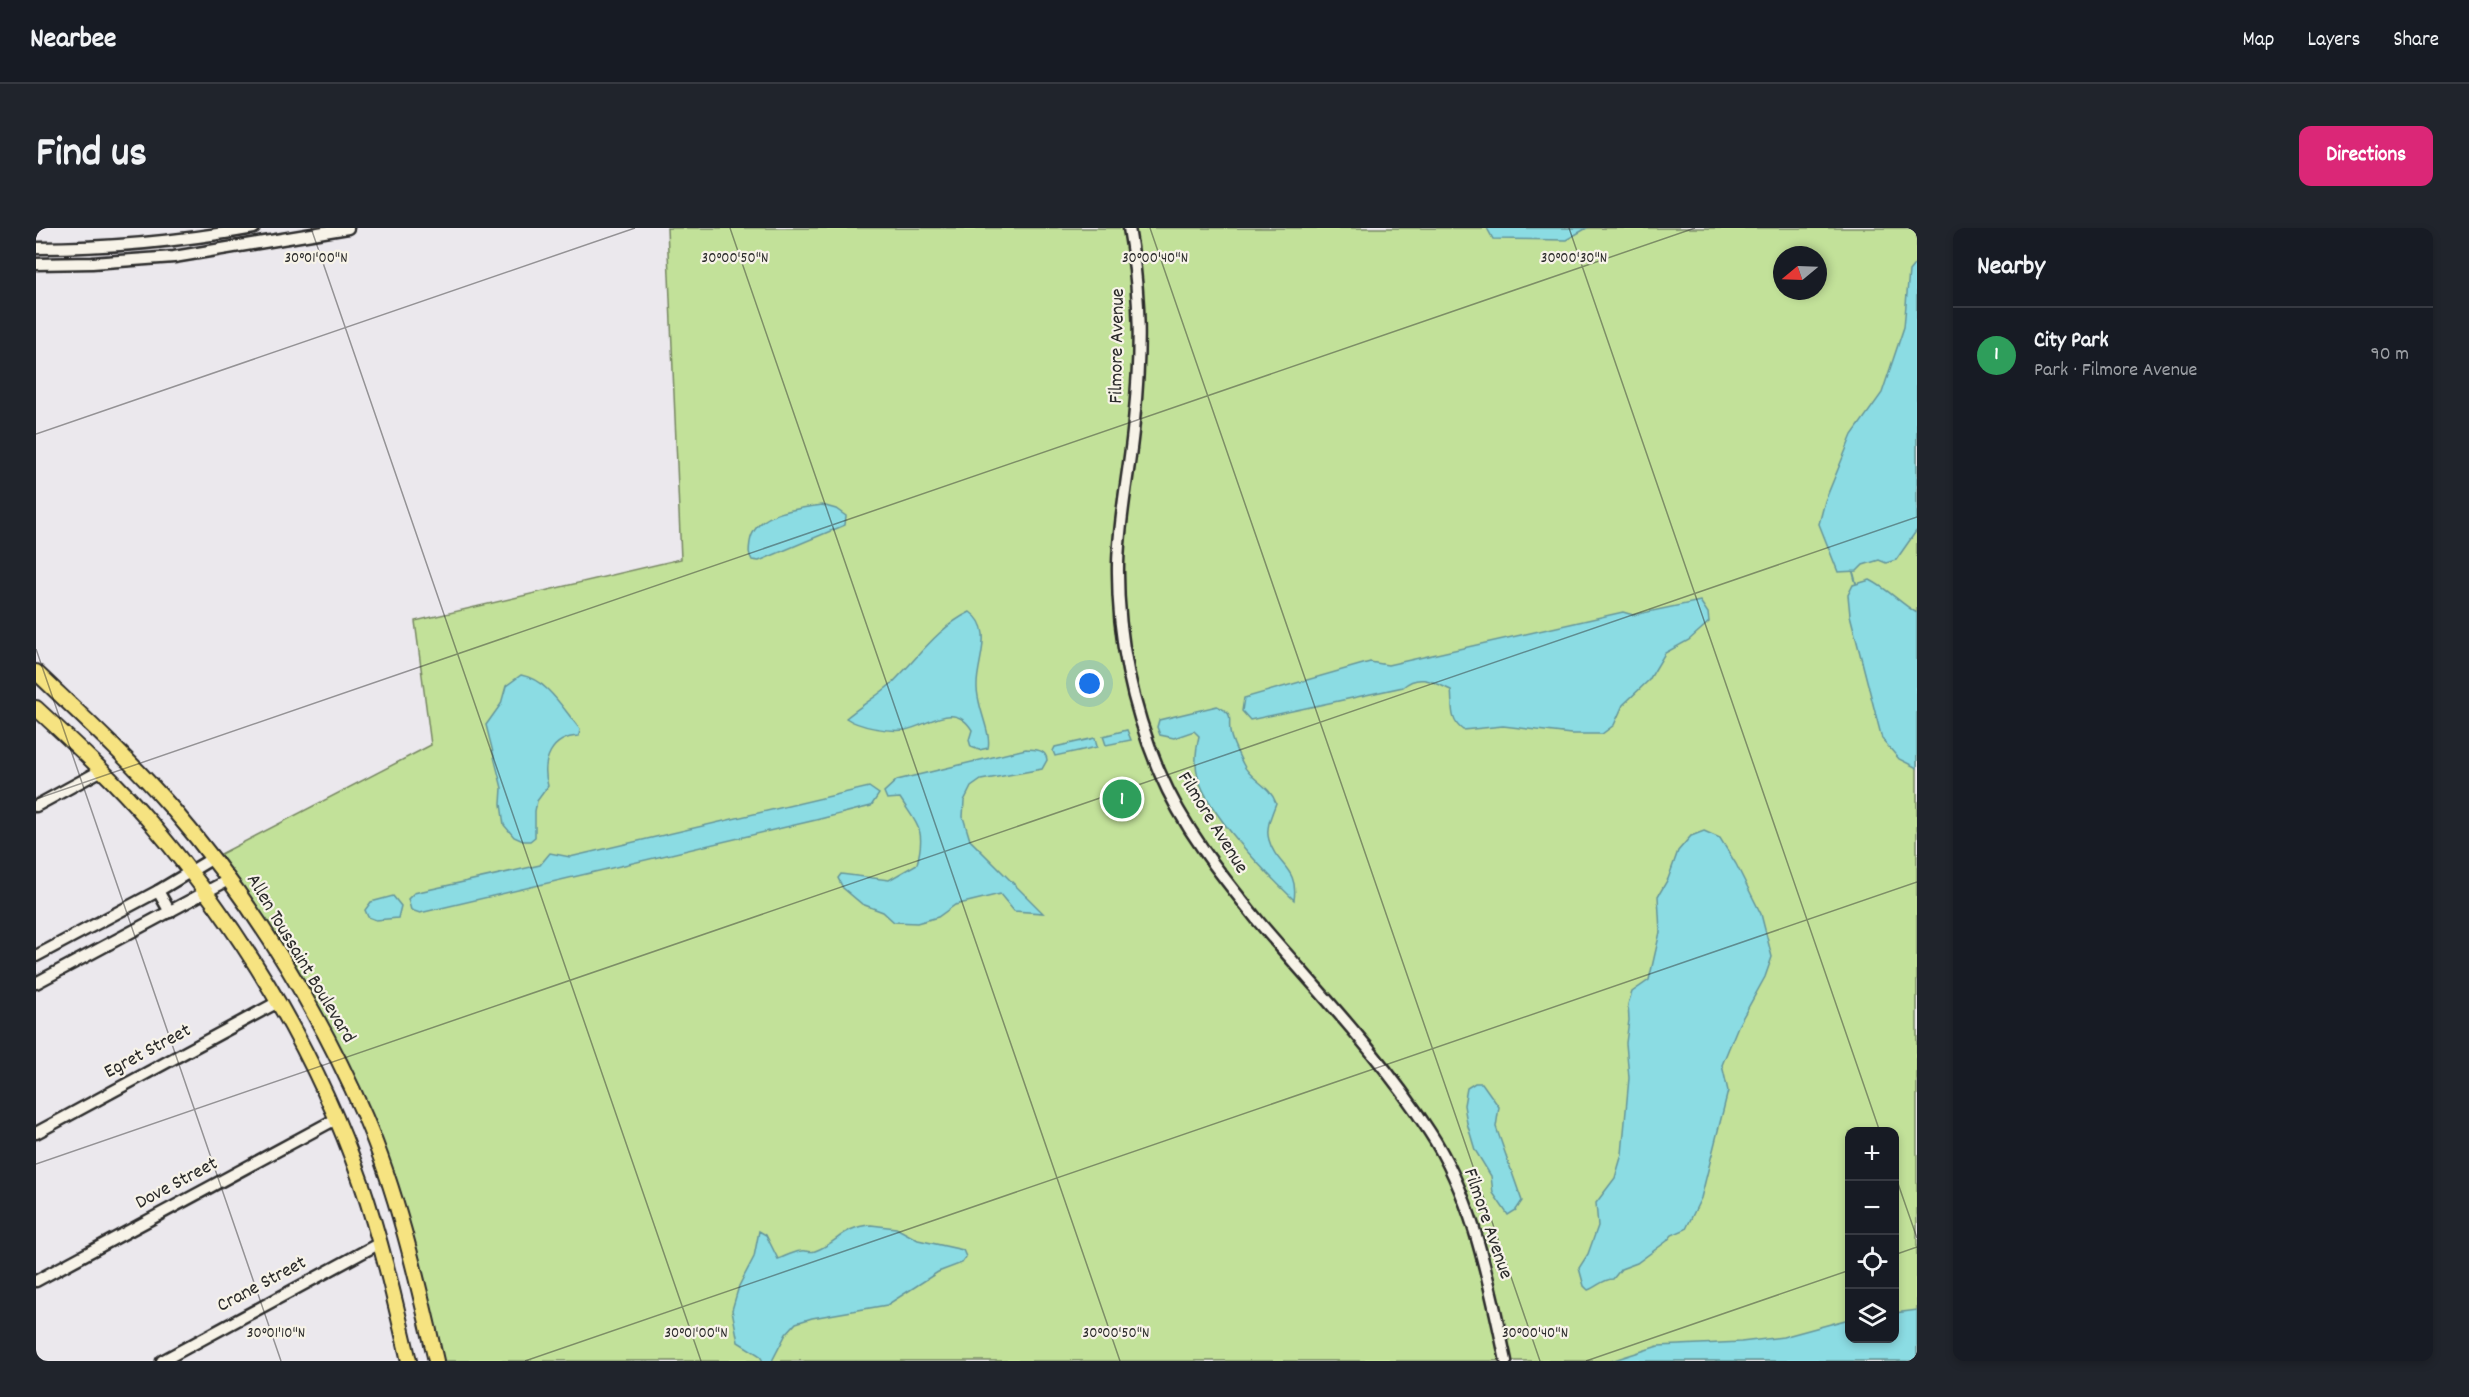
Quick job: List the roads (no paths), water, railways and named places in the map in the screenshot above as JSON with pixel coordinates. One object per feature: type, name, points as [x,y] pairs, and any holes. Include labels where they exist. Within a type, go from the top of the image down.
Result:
[{"type":"main road","name":"Allen Toussaint Boulevard","points":[[36,672],[84,717],[170,806],[230,879],[276,949],[332,1047],[365,1119],[388,1181],[421,1296],[436,1361]]},
{"type":"main road","points":[[36,708],[102,770],[150,822],[206,893],[278,1002],[336,1119],[360,1181],[380,1243],[410,1361]]},
{"type":"main road","points":[[64,735],[84,717]]},
{"type":"main road","points":[[309,1061],[332,1047]]},
{"type":"main road","points":[[396,1304],[421,1296]]},
{"type":"street","points":[[36,248],[100,247],[162,242],[254,228]]},
{"type":"street","points":[[36,264],[92,263],[174,257],[348,228]]},
{"type":"street","name":"Filmore Avenue","points":[[1130,228],[1137,273],[1140,354],[1134,421],[1120,522],[1118,596],[1126,660],[1140,721],[1160,774],[1178,809],[1217,869],[1404,1094],[1439,1146],[1457,1185],[1480,1250],[1506,1361]]},
{"type":"street","points":[[36,806],[102,770]]},
{"type":"street","points":[[36,956],[158,891],[213,858]]},
{"type":"street","points":[[36,983],[230,879]]},
{"type":"street","points":[[158,891],[170,912]]},
{"type":"street","name":"Egret Street","points":[[36,1133],[278,1002]]},
{"type":"street","name":"Dove Street","points":[[36,1281],[336,1119]]},
{"type":"street","name":"Crane Street","points":[[162,1361],[380,1243]]},
{"type":"water","points":[[1487,228],[1587,228],[1566,240],[1493,239]]},
{"type":"water","points":[[1917,261],[1917,530],[1896,560],[1886,563],[1879,560],[1863,565],[1857,571],[1838,572],[1819,524],[1825,501],[1852,435],[1882,393],[1904,327],[1909,271]]},
{"type":"water","points":[[822,505],[836,509],[846,516],[845,525],[759,561],[752,560],[749,551],[750,542],[753,532],[760,524],[778,514]]},
{"type":"water","points":[[1870,580],[1917,613],[1917,768],[1899,759],[1882,739],[1850,615],[1848,595],[1853,585]]},
{"type":"water","points":[[1700,601],[1708,613],[1709,622],[1689,640],[1665,653],[1649,680],[1623,705],[1614,725],[1602,734],[1571,734],[1503,726],[1463,730],[1454,717],[1451,690],[1426,680],[1415,680],[1403,687],[1250,720],[1242,711],[1244,698],[1370,662],[1388,665],[1623,612],[1633,615]]},
{"type":"water","points":[[970,612],[982,627],[983,646],[977,693],[988,735],[988,748],[979,750],[971,747],[969,740],[972,730],[965,721],[957,717],[940,717],[905,730],[866,726],[846,718],[891,684],[948,626]]},
{"type":"water","points":[[521,675],[531,678],[547,689],[580,729],[579,736],[561,741],[550,752],[546,768],[548,786],[537,801],[535,837],[530,841],[514,837],[504,825],[501,804],[502,788],[486,725],[501,704],[506,686]]},
{"type":"water","points":[[1217,706],[1228,714],[1232,740],[1246,770],[1269,792],[1276,803],[1268,835],[1272,849],[1293,880],[1294,900],[1239,842],[1213,808],[1204,792],[1196,767],[1199,736],[1194,731],[1174,738],[1160,735],[1157,727],[1159,720]]},
{"type":"water","points":[[1127,730],[1131,740],[1106,745],[1103,736]]},
{"type":"water","points":[[1095,738],[1097,747],[1055,756],[1053,751],[1055,747]]},
{"type":"water","points":[[1026,749],[1045,754],[1047,760],[1042,769],[981,780],[971,787],[964,801],[963,817],[970,840],[1043,913],[1014,911],[1000,894],[955,905],[938,917],[917,923],[894,922],[883,912],[862,904],[843,888],[838,878],[841,874],[889,880],[917,864],[921,843],[919,828],[900,798],[887,799],[884,792],[897,780]]},
{"type":"water","points":[[869,787],[879,794],[871,806],[816,820],[420,913],[411,910],[408,899],[414,893],[540,865],[550,853],[570,857]]},
{"type":"water","points":[[1704,831],[1720,838],[1736,864],[1761,914],[1772,957],[1765,977],[1738,1026],[1722,1065],[1728,1091],[1701,1198],[1686,1229],[1672,1235],[1637,1263],[1621,1269],[1613,1279],[1606,1280],[1588,1290],[1584,1286],[1579,1268],[1588,1254],[1598,1226],[1596,1203],[1615,1178],[1622,1154],[1629,1078],[1626,1043],[1629,1020],[1628,1004],[1632,992],[1649,980],[1660,932],[1658,896],[1668,879],[1678,851],[1691,836]]},
{"type":"water","points":[[393,896],[401,906],[398,918],[376,920],[368,917],[365,910],[371,902]]},
{"type":"water","points":[[1475,1083],[1482,1083],[1499,1107],[1496,1127],[1522,1201],[1516,1210],[1508,1215],[1493,1193],[1491,1176],[1475,1150],[1467,1123],[1464,1105],[1467,1088]]},
{"type":"water","points":[[871,1225],[896,1228],[918,1240],[963,1250],[966,1257],[962,1263],[938,1272],[887,1305],[812,1318],[796,1323],[786,1334],[772,1361],[763,1361],[759,1355],[738,1342],[732,1310],[739,1286],[754,1257],[759,1231],[766,1235],[778,1259],[798,1252],[815,1251],[853,1229]]},
{"type":"water","points":[[1917,1310],[1917,1361],[1611,1361],[1658,1346],[1741,1342],[1783,1337],[1845,1320],[1845,1343],[1899,1343],[1899,1312]]},
{"type":"waterway","points":[[1853,572],[1856,583]]},
{"type":"place","name":"City Park","points":[[1122,799]]}]
